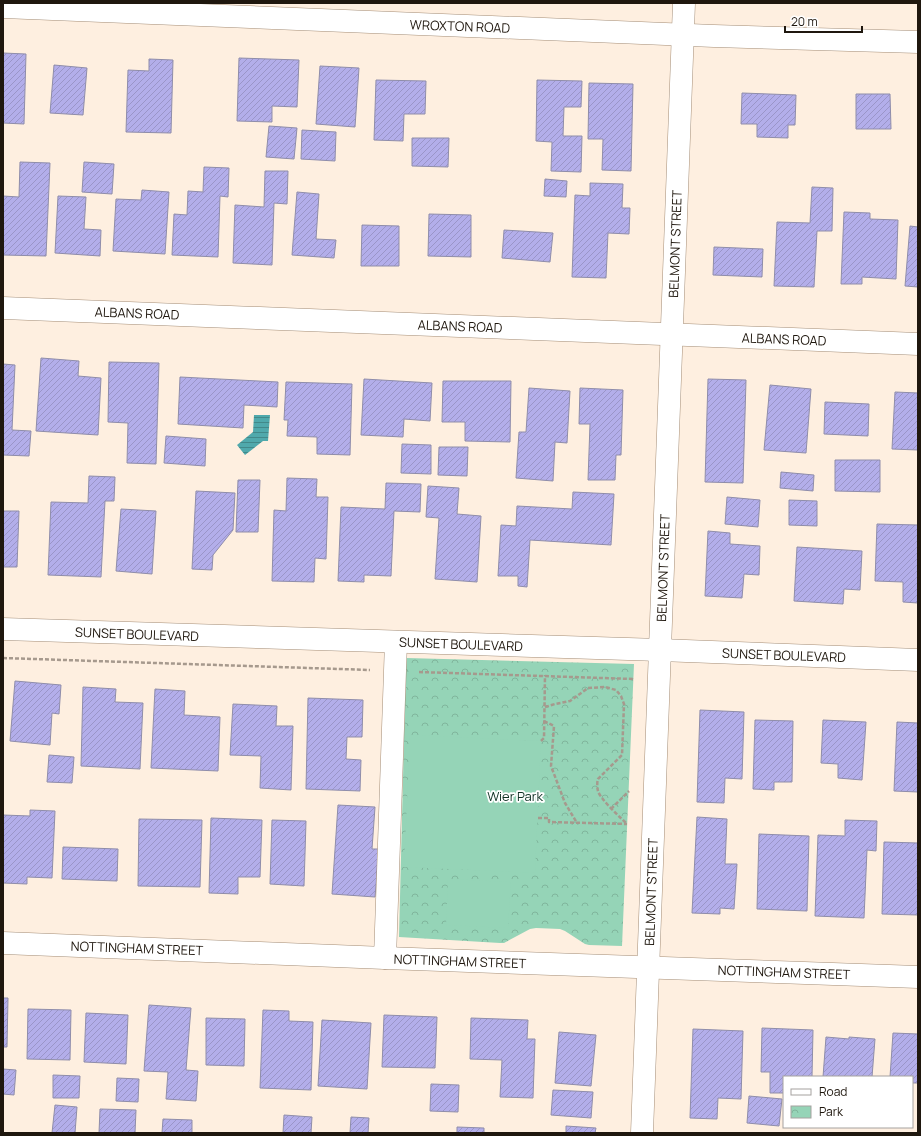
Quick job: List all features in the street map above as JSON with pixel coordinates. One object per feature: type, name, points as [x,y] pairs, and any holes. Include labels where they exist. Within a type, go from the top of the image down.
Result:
[{"type":"street","name":"BELMONT STREET","points":[[642,1133],[684,3]]},
{"type":"street","name":"WROXTON ROAD","points":[[3,7],[683,35],[918,42]]},
{"type":"street","name":"ALBANS ROAD","points":[[3,308],[918,344]]},
{"type":"street","name":"SUNSET BOULEVARD","points":[[3,629],[660,650],[918,660]]},
{"type":"street","points":[[385,958],[396,642]]},
{"type":"street","name":"NOTTINGHAM STREET","points":[[3,943],[918,977]]},
{"type":"path","points":[[541,741],[544,738],[546,647]]},
{"type":"path","points":[[3,658],[633,679]]},
{"type":"path","points":[[538,818],[549,818],[549,822],[627,824],[611,809],[598,792],[598,779],[622,755],[624,704],[621,696],[616,690],[605,687],[593,687],[588,688],[570,701],[545,706]]},
{"type":"path","points":[[544,721],[554,726],[551,766],[565,803],[577,823]]},
{"type":"path","points":[[611,809],[629,791]]},
{"type":"green space","name":"Wier Park","points":[[406,658],[634,664],[622,946],[589,945],[560,929],[536,928],[530,929],[504,943],[399,937]]},
{"type":"green space","points":[[410,735],[541,741],[535,873],[404,867]]},
{"type":"green space","points":[[448,879],[511,882],[508,928],[446,925]]},
{"type":"water","points":[[254,415],[270,415],[268,441],[263,441],[245,455],[237,445],[253,432]]},
{"type":"building","points":[[3,53],[26,54],[24,124],[3,123]]},
{"type":"building","points":[[239,58],[299,60],[297,107],[272,106],[272,122],[237,121]]},
{"type":"building","points":[[149,59],[173,60],[171,133],[126,132],[128,70],[149,71]]},
{"type":"building","points":[[54,65],[87,68],[83,115],[50,113]]},
{"type":"building","points":[[320,66],[359,68],[355,127],[316,124]]},
{"type":"building","points":[[376,80],[426,81],[425,114],[404,114],[403,141],[374,140]]},
{"type":"building","points":[[537,80],[582,81],[581,107],[564,107],[563,136],[582,136],[581,172],[551,171],[552,142],[536,141]]},
{"type":"building","points":[[589,83],[633,84],[631,171],[602,170],[603,139],[588,139]]},
{"type":"building","points":[[742,93],[796,95],[795,125],[788,125],[788,138],[757,137],[757,124],[741,124]]},
{"type":"building","points":[[856,94],[890,94],[891,129],[856,129]]},
{"type":"building","points":[[269,126],[297,128],[294,159],[266,157]]},
{"type":"building","points":[[302,130],[336,132],[335,161],[301,159]]},
{"type":"building","points":[[412,138],[449,138],[448,167],[412,166]]},
{"type":"building","points":[[20,162],[50,163],[46,256],[3,255],[3,196],[19,197]]},
{"type":"building","points":[[84,162],[114,164],[112,194],[82,192]]},
{"type":"building","points":[[204,167],[229,168],[228,197],[220,196],[218,257],[172,255],[174,214],[187,215],[188,191],[203,192]]},
{"type":"building","points":[[265,171],[288,171],[287,204],[274,203],[272,265],[233,263],[235,205],[264,207]]},
{"type":"building","points":[[545,179],[567,181],[566,197],[544,196]]},
{"type":"building","points":[[590,183],[623,184],[622,208],[630,208],[629,234],[608,233],[606,278],[572,277],[575,195],[590,196]]},
{"type":"building","points":[[812,187],[833,188],[832,231],[817,231],[814,287],[774,286],[777,222],[810,223]]},
{"type":"building","points":[[142,190],[169,192],[165,254],[113,251],[116,199],[141,200]]},
{"type":"building","points":[[297,192],[319,194],[316,239],[336,240],[334,258],[292,255]]},
{"type":"building","points":[[58,196],[86,197],[84,229],[101,230],[100,256],[55,253]]},
{"type":"building","points":[[844,212],[870,213],[870,219],[898,220],[896,279],[862,277],[862,284],[841,284]]},
{"type":"building","points":[[429,214],[471,215],[471,257],[428,256]]},
{"type":"building","points":[[362,225],[399,226],[399,266],[361,266]]},
{"type":"building","points":[[910,226],[918,227],[918,287],[905,286]]},
{"type":"building","points":[[504,230],[553,233],[550,262],[502,258]]},
{"type":"building","points":[[714,247],[763,249],[762,277],[713,275]]},
{"type":"building","points":[[41,358],[79,361],[78,376],[101,378],[98,435],[36,431]]},
{"type":"building","points":[[109,362],[159,363],[156,464],[127,463],[128,423],[108,422]]},
{"type":"building","points":[[3,364],[15,365],[12,430],[31,431],[29,456],[3,455]]},
{"type":"building","points":[[180,377],[278,382],[277,407],[244,405],[243,428],[178,424]]},
{"type":"building","points":[[364,379],[432,383],[430,421],[404,419],[403,437],[361,435]]},
{"type":"building","points":[[708,379],[746,380],[743,483],[705,482]]},
{"type":"building","points":[[443,381],[511,381],[510,442],[465,441],[465,422],[442,422]]},
{"type":"building","points":[[286,382],[352,384],[350,455],[317,454],[317,437],[287,436],[288,420],[284,420]]},
{"type":"building","points":[[770,385],[811,389],[806,453],[764,450]]},
{"type":"building","points":[[529,388],[570,391],[567,443],[555,442],[553,481],[516,478],[519,432],[526,432]]},
{"type":"building","points":[[580,388],[623,390],[621,455],[616,455],[615,480],[588,480],[590,424],[579,424]]},
{"type":"building","points":[[895,392],[918,393],[918,450],[892,449]]},
{"type":"building","points":[[825,402],[869,404],[868,436],[824,434]]},
{"type":"building","points":[[166,436],[206,439],[205,466],[164,463]]},
{"type":"building","points":[[402,444],[431,445],[431,474],[401,473]]},
{"type":"building","points":[[439,447],[468,447],[467,476],[438,475]]},
{"type":"building","points":[[835,460],[880,460],[880,492],[835,491]]},
{"type":"building","points":[[781,472],[814,475],[813,491],[780,488]]},
{"type":"building","points":[[89,476],[115,477],[114,501],[105,501],[101,577],[48,575],[51,502],[88,503]]},
{"type":"building","points":[[287,478],[317,479],[316,497],[328,497],[326,559],[315,558],[314,582],[272,581],[274,510],[286,511]]},
{"type":"building","points":[[238,480],[260,480],[258,532],[236,532]]},
{"type":"building","points":[[386,483],[421,484],[420,512],[394,511],[391,576],[364,575],[364,582],[338,581],[341,507],[385,509]]},
{"type":"building","points":[[428,486],[459,488],[457,514],[481,516],[477,582],[435,579],[439,518],[426,517]]},
{"type":"building","points":[[196,491],[235,493],[233,530],[213,555],[212,570],[192,569]]},
{"type":"building","points":[[573,492],[614,494],[611,545],[530,540],[527,587],[518,586],[518,576],[498,576],[501,525],[516,526],[517,506],[572,509]]},
{"type":"building","points":[[727,497],[760,500],[758,527],[725,524]]},
{"type":"building","points":[[789,500],[817,501],[817,526],[789,525]]},
{"type":"building","points":[[121,509],[156,511],[152,574],[116,571]]},
{"type":"building","points":[[3,511],[19,511],[17,567],[3,567]]},
{"type":"building","points":[[877,524],[918,525],[918,603],[903,602],[903,582],[875,581]]},
{"type":"building","points":[[708,531],[730,533],[730,544],[760,546],[759,575],[744,574],[742,598],[705,596]]},
{"type":"building","points":[[797,547],[862,551],[860,590],[844,589],[843,604],[794,601]]},
{"type":"building","points":[[15,681],[61,685],[59,714],[52,713],[50,745],[10,741]]},
{"type":"building","points":[[83,687],[116,689],[115,702],[143,703],[140,769],[81,766]]},
{"type":"building","points":[[155,689],[185,691],[184,715],[220,717],[218,771],[151,768]]},
{"type":"building","points":[[308,698],[363,700],[362,737],[347,737],[346,759],[361,760],[360,791],[306,789]]},
{"type":"building","points":[[233,704],[277,706],[276,726],[293,726],[291,790],[260,788],[261,756],[230,755]]},
{"type":"building","points":[[700,710],[744,712],[742,779],[725,778],[724,803],[697,802]]},
{"type":"building","points":[[755,720],[793,721],[792,782],[774,782],[774,790],[753,789]]},
{"type":"building","points":[[823,720],[866,722],[862,780],[838,778],[838,764],[821,763]]},
{"type":"building","points":[[897,722],[918,723],[918,792],[894,791]]},
{"type":"building","points":[[49,755],[74,757],[72,783],[47,782]]},
{"type":"building","points":[[338,805],[375,807],[372,849],[379,849],[375,897],[332,894]]},
{"type":"building","points":[[30,810],[55,811],[52,878],[27,877],[27,884],[3,883],[3,815],[30,816]]},
{"type":"building","points":[[697,817],[727,819],[725,864],[737,864],[734,909],[720,908],[720,914],[692,913]]},
{"type":"building","points":[[211,818],[262,820],[260,877],[238,877],[238,894],[209,893]]},
{"type":"building","points":[[139,819],[202,820],[200,887],[138,886]]},
{"type":"building","points":[[272,820],[306,821],[304,886],[270,884]]},
{"type":"building","points":[[845,820],[877,821],[876,851],[867,850],[864,918],[815,916],[818,835],[845,836]]},
{"type":"building","points":[[759,834],[809,836],[807,911],[757,909]]},
{"type":"building","points":[[884,842],[918,843],[918,915],[882,914]]},
{"type":"building","points":[[63,847],[118,849],[117,881],[62,879]]},
{"type":"building","points":[[3,998],[8,998],[7,1047],[3,1047]]},
{"type":"building","points":[[149,1005],[191,1008],[186,1070],[198,1071],[196,1101],[166,1099],[168,1072],[144,1071]]},
{"type":"building","points":[[28,1009],[71,1010],[70,1060],[27,1059]]},
{"type":"building","points":[[263,1010],[289,1011],[289,1021],[313,1022],[311,1090],[260,1088]]},
{"type":"building","points":[[86,1013],[128,1015],[126,1064],[84,1062]]},
{"type":"building","points":[[384,1015],[437,1017],[435,1068],[382,1067]]},
{"type":"building","points":[[206,1018],[245,1019],[244,1066],[206,1065]]},
{"type":"building","points":[[471,1018],[528,1020],[527,1039],[535,1039],[533,1098],[500,1097],[502,1060],[470,1059]]},
{"type":"building","points":[[322,1020],[371,1023],[367,1089],[318,1086]]},
{"type":"building","points":[[762,1028],[813,1030],[812,1076],[783,1076],[783,1093],[770,1093],[770,1072],[761,1072]]},
{"type":"building","points":[[693,1029],[743,1031],[741,1099],[718,1098],[717,1119],[690,1118]]},
{"type":"building","points":[[559,1032],[596,1035],[591,1086],[555,1083]]},
{"type":"building","points":[[893,1033],[918,1034],[918,1083],[913,1083],[913,1076],[890,1076]]},
{"type":"building","points":[[826,1037],[875,1039],[872,1076],[823,1076]]},
{"type":"building","points":[[3,1069],[16,1070],[14,1095],[3,1094]]},
{"type":"building","points":[[53,1075],[80,1076],[79,1098],[53,1098]]},
{"type":"building","points":[[117,1078],[139,1079],[138,1102],[116,1101]]},
{"type":"building","points":[[431,1084],[459,1085],[458,1112],[430,1111]]},
{"type":"building","points":[[553,1090],[593,1092],[591,1118],[551,1115]]},
{"type":"building","points":[[749,1096],[782,1099],[779,1126],[747,1123]]},
{"type":"building","points":[[55,1105],[77,1107],[75,1133],[52,1133]]},
{"type":"building","points":[[100,1109],[136,1110],[135,1133],[99,1133]]},
{"type":"building","points":[[284,1115],[312,1117],[311,1133],[283,1133]]},
{"type":"building","points":[[351,1117],[369,1118],[368,1133],[350,1133]]},
{"type":"building","points":[[163,1119],[192,1120],[192,1133],[162,1133]]},
{"type":"building","points":[[566,1126],[596,1128],[595,1133],[566,1133]]},
{"type":"building","points":[[457,1127],[484,1128],[484,1133],[457,1133]]}]
